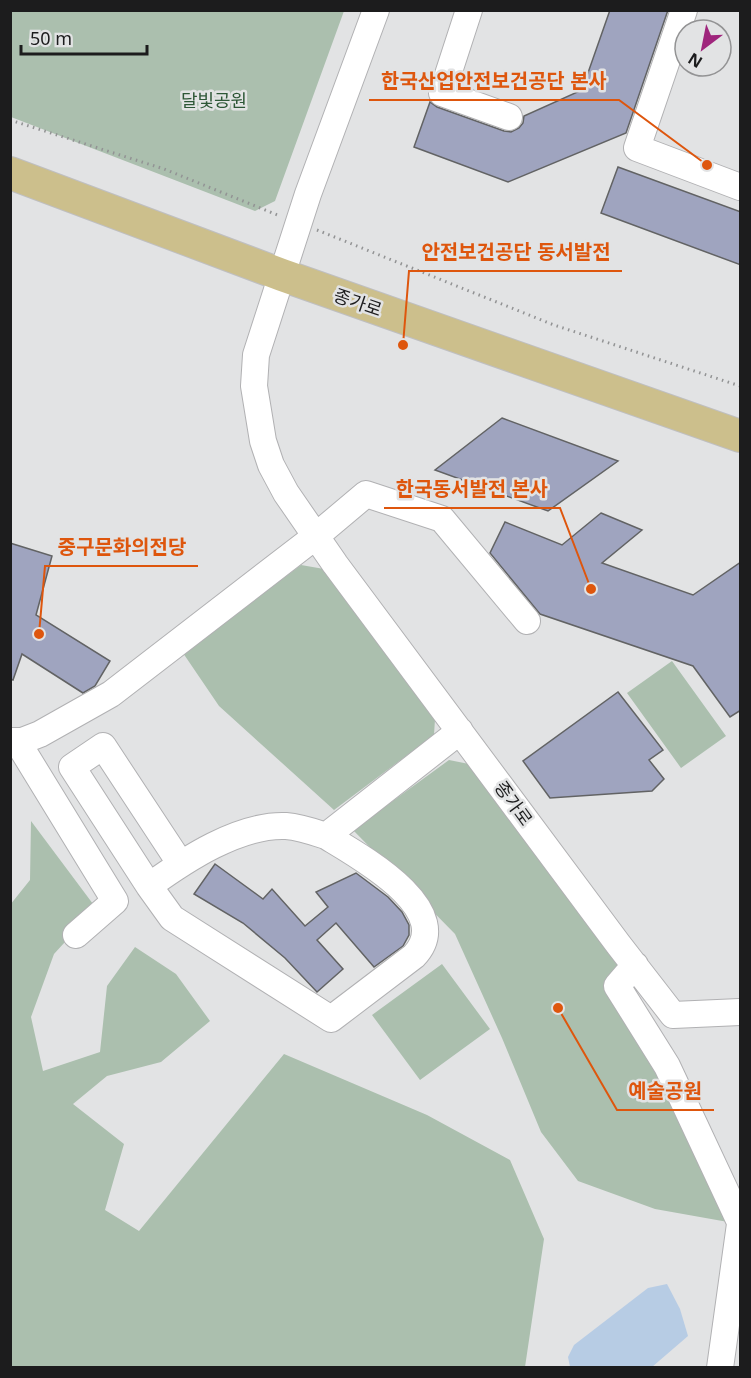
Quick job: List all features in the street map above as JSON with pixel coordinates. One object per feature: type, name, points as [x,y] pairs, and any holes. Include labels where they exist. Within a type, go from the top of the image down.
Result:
[{"type":"main road","name":"종가로","points":[[10,173],[282,275],[741,436]]},
{"type":"street","name":"종가로","points":[[376,10],[299,223],[256,356],[254,386],[257,414],[271,465],[286,493],[335,564],[673,1015],[741,1012]]},
{"type":"street","points":[[469,10],[442,93],[509,117]]},
{"type":"street","points":[[684,10],[637,148],[741,187]]},
{"type":"street","points":[[14,741],[22,741],[40,734],[111,694],[316,536],[366,494],[442,519],[527,621]]},
{"type":"street","points":[[326,836],[460,730]]},
{"type":"street","points":[[14,741],[115,901],[76,934]]},
{"type":"street","points":[[149,886],[180,863],[210,847],[266,828],[286,826],[326,836],[392,878],[421,913],[424,925],[422,947],[414,956],[331,1019],[171,918],[149,886],[72,767],[103,746],[180,863]]},
{"type":"street","points":[[635,965],[617,986],[667,1066],[741,1223],[720,1368]]},
{"type":"path","points":[[10,120],[164,170],[554,325],[741,386]]},
{"type":"green space","name":"달빛공원","points":[[10,11],[344,11],[275,201],[255,211],[11,117]]},
{"type":"green space","points":[[301,565],[324,569],[435,719],[434,735],[334,810],[219,706],[183,653]]},
{"type":"green space","points":[[672,661],[726,736],[681,768],[627,693]]},
{"type":"green space","points":[[449,760],[469,764],[619,965],[728,1222],[655,1209],[578,1181],[541,1132],[455,934],[353,830]]},
{"type":"green space","points":[[31,821],[96,908],[54,954],[31,1017],[43,1071],[100,1052],[107,986],[135,947],[176,974],[210,1021],[161,1062],[107,1076],[73,1104],[124,1144],[105,1210],[139,1231],[284,1054],[427,1115],[510,1160],[544,1239],[525,1367],[11,1367],[10,905],[30,880]]},
{"type":"green space","points":[[442,964],[490,1029],[420,1080],[372,1015]]},
{"type":"water","points":[[667,1284],[680,1309],[688,1336],[652,1367],[570,1367],[568,1357],[574,1345],[648,1288]]},
{"type":"building","points":[[610,10],[668,10],[626,133],[508,182],[414,147],[430,102],[437,107],[511,132],[519,128],[524,116],[582,90]]},
{"type":"building","points":[[618,167],[741,212],[741,265],[601,213]]},
{"type":"building","points":[[502,418],[618,461],[548,511],[435,470]]},
{"type":"building","points":[[601,513],[642,530],[602,563],[693,595],[741,562],[741,710],[730,717],[693,666],[540,614],[490,553],[505,522],[562,545]]},
{"type":"building","points":[[10,543],[52,556],[36,615],[110,661],[95,686],[83,693],[22,654],[13,680],[10,679]]},
{"type":"building","points":[[618,692],[663,750],[649,760],[664,779],[652,791],[550,798],[523,761]]},
{"type":"building","points":[[215,864],[263,899],[272,889],[305,926],[328,907],[316,892],[356,873],[388,897],[402,912],[409,925],[409,935],[403,946],[374,967],[336,923],[317,940],[343,969],[317,992],[285,958],[243,923],[194,894]]},
{"type":"place","name":"한국산업안전보건공단 본사","points":[[707,165]]},
{"type":"place","name":"안전보건공단 동서발전","points":[[403,345]]},
{"type":"place","name":"한국동서발전 본사","points":[[591,589]]},
{"type":"place","name":"중구문화의전당","points":[[39,634]]},
{"type":"place","name":"예술공원","points":[[558,1008]]}]
